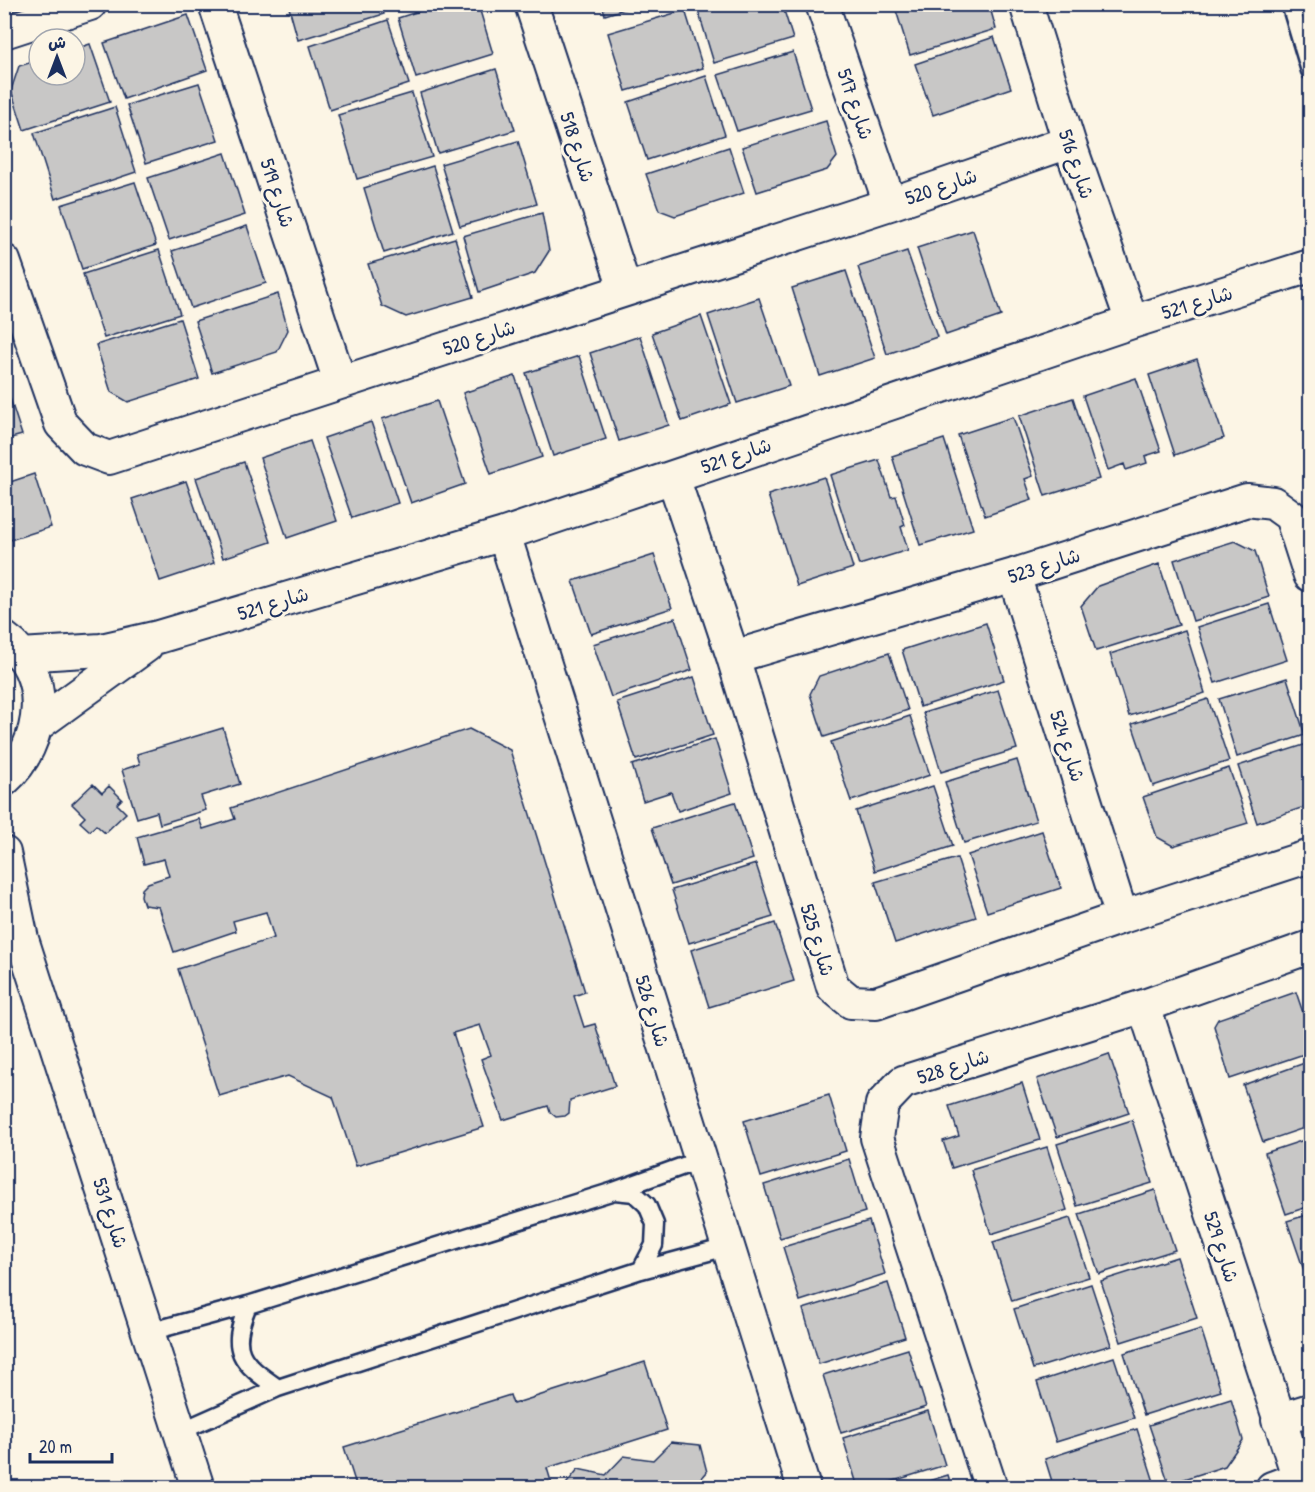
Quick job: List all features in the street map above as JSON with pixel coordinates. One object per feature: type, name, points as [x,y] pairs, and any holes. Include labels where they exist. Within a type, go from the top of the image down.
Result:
[{"type":"street","points":[[4,32],[90,4]]},
{"type":"street","name":"شارع 519","points":[[215,4],[340,382]]},
{"type":"street","name":"شارع 518","points":[[531,4],[625,289]]},
{"type":"street","name":"شارع 517","points":[[822,4],[890,204]]},
{"type":"street","name":"شارع 516","points":[[1026,4],[1069,142],[1132,322]]},
{"type":"street","name":"شارع 520","points":[[4,261],[61,424],[85,449],[109,458],[890,204],[1069,142]]},
{"type":"street","name":"شارع 521","points":[[13,646],[101,650],[158,637],[504,534],[1132,322],[1311,266]]},
{"type":"street","name":"شارع 525","points":[[673,477],[734,657],[833,987],[851,1002],[876,1003],[1122,917],[1311,856]]},
{"type":"street","name":"شارع 523","points":[[734,657],[1014,575],[1247,500],[1273,502],[1291,516],[1311,575]]},
{"type":"street","name":"شارع 526","points":[[504,534],[804,1488]]},
{"type":"street","name":"شارع 524","points":[[1014,575],[1122,917]]},
{"type":"street","name":"شارع 521","points":[[37,725],[158,637]]},
{"type":"street","points":[[4,780],[24,758],[37,725],[36,688],[13,646]]},
{"type":"street","name":"شارع 531","points":[[4,853],[22,939],[198,1488]]},
{"type":"street","name":"شارع 531","points":[[4,908],[22,939]]},
{"type":"street","name":"شارع 528","points":[[991,1488],[877,1138],[882,1104],[903,1082],[1144,1006],[1311,947]]},
{"type":"street","name":"شارع 529","points":[[1144,1006],[1278,1420],[1291,1484]]},
{"type":"street","points":[[1278,1420],[1311,1410]]},
{"type":"lane","points":[[1290,4],[1311,71]]},
{"type":"lane","points":[[149,1332],[248,1305],[614,1191],[700,1160]]},
{"type":"lane","points":[[614,1191],[634,1193],[647,1205],[656,1224],[654,1245],[641,1270]]},
{"type":"lane","points":[[181,1431],[278,1388],[641,1270],[727,1246]]},
{"type":"lane","points":[[248,1305],[239,1327],[238,1347],[241,1358],[278,1388]]},
{"type":"building","points":[[288,4],[381,4],[384,14],[298,40]]},
{"type":"building","points":[[441,4],[478,4],[493,54],[416,78],[398,18]]},
{"type":"building","points":[[602,4],[640,4],[605,15]]},
{"type":"building","points":[[706,4],[782,4],[793,39],[714,63],[697,7]]},
{"type":"building","points":[[894,4],[989,4],[996,29],[910,55]]},
{"type":"building","points":[[685,10],[703,68],[626,91],[608,33]]},
{"type":"building","points":[[188,15],[207,70],[124,99],[104,43]]},
{"type":"building","points":[[388,20],[409,84],[330,110],[310,46]]},
{"type":"building","points":[[994,37],[1011,88],[933,115],[915,64]]},
{"type":"building","points":[[90,44],[110,102],[24,130],[11,90],[19,66],[27,64],[27,87],[87,87],[87,45]]},
{"type":"building","points":[[793,52],[811,109],[737,131],[718,75]]},
{"type":"building","points":[[496,69],[515,130],[438,153],[420,93]]},
{"type":"building","points":[[706,76],[725,135],[647,160],[628,102]]},
{"type":"building","points":[[199,83],[218,140],[146,163],[127,105]]},
{"type":"building","points":[[412,93],[432,157],[357,179],[338,115]]},
{"type":"building","points":[[115,107],[136,172],[55,199],[34,133]]},
{"type":"building","points":[[826,121],[837,157],[827,170],[757,192],[742,147]]},
{"type":"building","points":[[518,141],[537,204],[460,226],[441,164]]},
{"type":"building","points":[[729,147],[744,193],[675,216],[659,210],[646,174]]},
{"type":"building","points":[[225,153],[245,215],[169,240],[148,178]]},
{"type":"building","points":[[433,166],[453,231],[384,253],[364,188]]},
{"type":"building","points":[[135,182],[156,245],[82,269],[61,205]]},
{"type":"building","points":[[542,213],[549,251],[535,273],[479,292],[463,236]]},
{"type":"building","points":[[247,226],[266,283],[191,308],[172,251]]},
{"type":"building","points":[[973,230],[1001,316],[946,335],[917,248]]},
{"type":"building","points":[[455,238],[473,297],[406,317],[382,306],[368,264]]},
{"type":"building","points":[[159,250],[180,314],[104,338],[83,274]]},
{"type":"building","points":[[907,251],[937,337],[887,354],[858,267]]},
{"type":"building","points":[[846,271],[875,358],[820,376],[792,288]]},
{"type":"building","points":[[278,294],[288,330],[277,352],[212,373],[195,321]]},
{"type":"building","points":[[759,298],[789,386],[737,403],[708,315]]},
{"type":"building","points":[[701,316],[731,404],[682,421],[652,333]]},
{"type":"building","points":[[180,319],[199,379],[128,402],[111,392],[96,345]]},
{"type":"building","points":[[640,336],[669,425],[619,441],[590,353]]},
{"type":"building","points":[[579,356],[606,439],[553,456],[526,373]]},
{"type":"building","points":[[1197,359],[1224,438],[1175,455],[1149,375]]},
{"type":"building","points":[[515,376],[542,457],[491,474],[463,393]]},
{"type":"building","points":[[1136,378],[1161,451],[1145,456],[1147,463],[1126,470],[1124,464],[1108,470],[1083,396]]},
{"type":"building","points":[[4,380],[22,435],[4,440]]},
{"type":"building","points":[[1073,398],[1099,479],[1045,496],[1019,416]]},
{"type":"building","points":[[437,401],[465,484],[411,503],[382,419]]},
{"type":"building","points":[[1013,417],[1033,476],[1025,479],[1032,500],[985,516],[958,435]]},
{"type":"building","points":[[371,422],[398,503],[352,518],[324,438]]},
{"type":"building","points":[[944,439],[973,529],[920,545],[892,456]]},
{"type":"building","points":[[310,441],[337,521],[287,538],[260,458]]},
{"type":"building","points":[[879,460],[891,497],[896,496],[905,525],[901,527],[908,550],[859,565],[830,475]]},
{"type":"building","points":[[244,462],[271,542],[223,558],[196,478]]},
{"type":"building","points":[[34,474],[51,527],[4,542],[4,484]]},
{"type":"building","points":[[824,477],[853,568],[797,586],[768,495]]},
{"type":"building","points":[[186,481],[214,563],[160,581],[132,499]]},
{"type":"building","points":[[1235,541],[1255,551],[1269,597],[1193,621],[1174,560]]},
{"type":"building","points":[[654,555],[672,608],[591,634],[573,581]]},
{"type":"building","points":[[1159,564],[1179,625],[1096,651],[1081,606],[1098,586]]},
{"type":"building","points":[[1269,604],[1287,660],[1215,683],[1197,627]]},
{"type":"building","points":[[675,618],[692,670],[611,697],[593,644]]},
{"type":"building","points":[[986,623],[1004,680],[920,707],[902,650]]},
{"type":"building","points":[[1185,630],[1205,693],[1129,716],[1110,654]]},
{"type":"building","points":[[889,653],[908,710],[824,737],[810,694],[819,676]]},
{"type":"building","points":[[694,677],[713,735],[636,760],[617,702]]},
{"type":"building","points":[[1287,678],[1305,735],[1237,757],[1219,699]]},
{"type":"building","points":[[998,690],[1017,749],[941,772],[923,713]]},
{"type":"building","points":[[1208,699],[1229,761],[1153,786],[1132,724]]},
{"type":"building","points":[[910,716],[930,775],[851,801],[831,742]]},
{"type":"building","points":[[223,728],[240,784],[201,796],[206,810],[160,824],[157,812],[137,818],[122,770],[140,764],[137,754]]},
{"type":"building","points":[[469,729],[510,750],[585,992],[574,996],[584,1027],[595,1024],[615,1086],[570,1100],[569,1113],[565,1116],[556,1117],[550,1112],[548,1106],[503,1120],[481,1059],[491,1055],[480,1025],[453,1033],[484,1127],[356,1166],[333,1097],[288,1076],[219,1096],[178,969],[274,938],[266,912],[233,921],[236,931],[174,952],[159,907],[144,905],[141,896],[142,889],[148,883],[169,876],[164,859],[144,864],[137,837],[199,819],[203,829],[235,819],[231,808]]},
{"type":"building","points":[[715,739],[732,793],[678,811],[671,792],[643,801],[632,765]]},
{"type":"building","points":[[1310,743],[1310,805],[1257,823],[1238,766]]},
{"type":"building","points":[[1017,760],[1036,821],[964,843],[945,782]]},
{"type":"building","points":[[1229,768],[1248,823],[1173,846],[1157,837],[1143,797]]},
{"type":"building","points":[[93,784],[102,793],[109,786],[122,799],[117,804],[126,813],[105,833],[96,825],[90,831],[80,822],[85,817],[72,804]]},
{"type":"building","points":[[933,786],[953,846],[875,871],[856,811]]},
{"type":"building","points":[[735,802],[753,859],[671,885],[652,828]]},
{"type":"building","points":[[1042,831],[1061,888],[987,912],[968,855]]},
{"type":"building","points":[[957,858],[976,917],[895,943],[875,882]]},
{"type":"building","points":[[756,864],[773,917],[689,943],[672,890]]},
{"type":"building","points":[[775,923],[794,981],[709,1007],[691,950]]},
{"type":"building","points":[[1296,992],[1310,1033],[1310,1052],[1230,1079],[1214,1026],[1218,1019]]},
{"type":"building","points":[[1109,1054],[1129,1113],[1057,1137],[1037,1079]]},
{"type":"building","points":[[1310,1061],[1310,1126],[1263,1142],[1243,1085]]},
{"type":"building","points":[[1022,1083],[1040,1140],[952,1168],[943,1141],[959,1136],[949,1106]]},
{"type":"building","points":[[829,1095],[846,1151],[761,1177],[744,1121]]},
{"type":"building","points":[[1132,1120],[1152,1183],[1077,1206],[1057,1144]]},
{"type":"building","points":[[1310,1138],[1310,1206],[1286,1214],[1265,1153]]},
{"type":"building","points":[[1047,1147],[1067,1210],[991,1234],[971,1170]]},
{"type":"building","points":[[849,1159],[865,1212],[780,1238],[764,1185]]},
{"type":"building","points":[[1155,1190],[1175,1250],[1099,1274],[1079,1214]]},
{"type":"building","points":[[1310,1214],[1310,1288],[1287,1221]]},
{"type":"building","points":[[1070,1218],[1089,1277],[1012,1301],[993,1242]]},
{"type":"building","points":[[869,1221],[885,1274],[800,1301],[783,1247]]},
{"type":"building","points":[[1177,1257],[1197,1318],[1121,1342],[1101,1281]]},
{"type":"building","points":[[888,1283],[905,1337],[819,1364],[803,1309]]},
{"type":"building","points":[[1091,1284],[1111,1345],[1033,1369],[1014,1309]]},
{"type":"building","points":[[1201,1329],[1221,1391],[1144,1415],[1124,1353]]},
{"type":"building","points":[[908,1349],[926,1407],[841,1433],[823,1375]]},
{"type":"building","points":[[1114,1357],[1134,1418],[1056,1442],[1037,1382]]},
{"type":"building","points":[[645,1362],[667,1430],[547,1468],[553,1488],[490,1488],[489,1485],[480,1488],[357,1488],[344,1447],[510,1395],[513,1404]]},
{"type":"building","points":[[1231,1399],[1243,1440],[1225,1466],[1169,1484],[1149,1425]]},
{"type":"building","points":[[928,1411],[945,1465],[871,1488],[858,1488],[843,1438]]},
{"type":"building","points":[[1137,1429],[1156,1488],[1054,1488],[1045,1459]]},
{"type":"building","points":[[671,1442],[700,1445],[707,1472],[693,1488],[563,1488],[578,1469],[606,1475],[624,1456],[653,1460]]},
{"type":"building","points":[[948,1475],[952,1488],[906,1488]]}]
